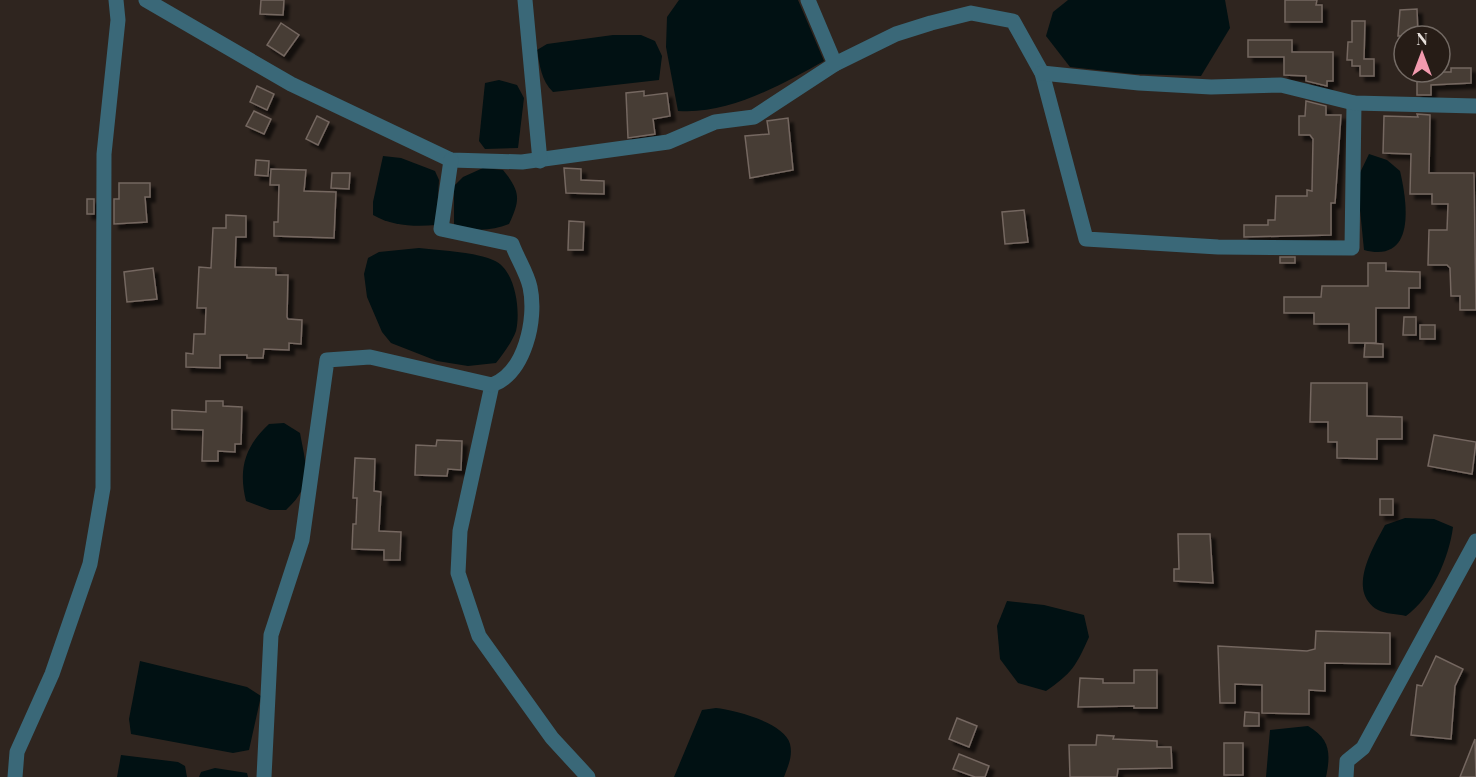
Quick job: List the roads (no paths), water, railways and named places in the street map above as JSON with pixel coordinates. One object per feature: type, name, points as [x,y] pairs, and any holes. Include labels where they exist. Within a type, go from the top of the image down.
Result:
[{"type":"street","points":[[15,777],[16,752],[51,674],[90,564],[103,488],[104,154],[118,20],[116,0]]},
{"type":"street","points":[[146,0],[291,84],[451,160],[540,161],[668,142],[715,122],[754,117],[835,64],[896,34],[971,13],[1013,21],[1042,73],[1086,238],[1218,247],[1352,248],[1354,103]]},
{"type":"street","points":[[525,0],[540,161]]},
{"type":"street","points":[[808,0],[835,64]]},
{"type":"street","points":[[1042,73],[1139,83],[1211,87],[1281,85],[1354,103],[1476,106]]},
{"type":"street","points":[[264,777],[271,634],[302,540],[327,360],[370,357],[492,385],[505,381],[528,337],[533,310],[530,284],[512,244],[441,229],[451,160]]},
{"type":"street","points":[[492,385],[462,521],[458,573],[479,636],[552,738],[588,777]]},
{"type":"street","points":[[1346,777],[1347,761],[1363,748],[1476,542]]}]
